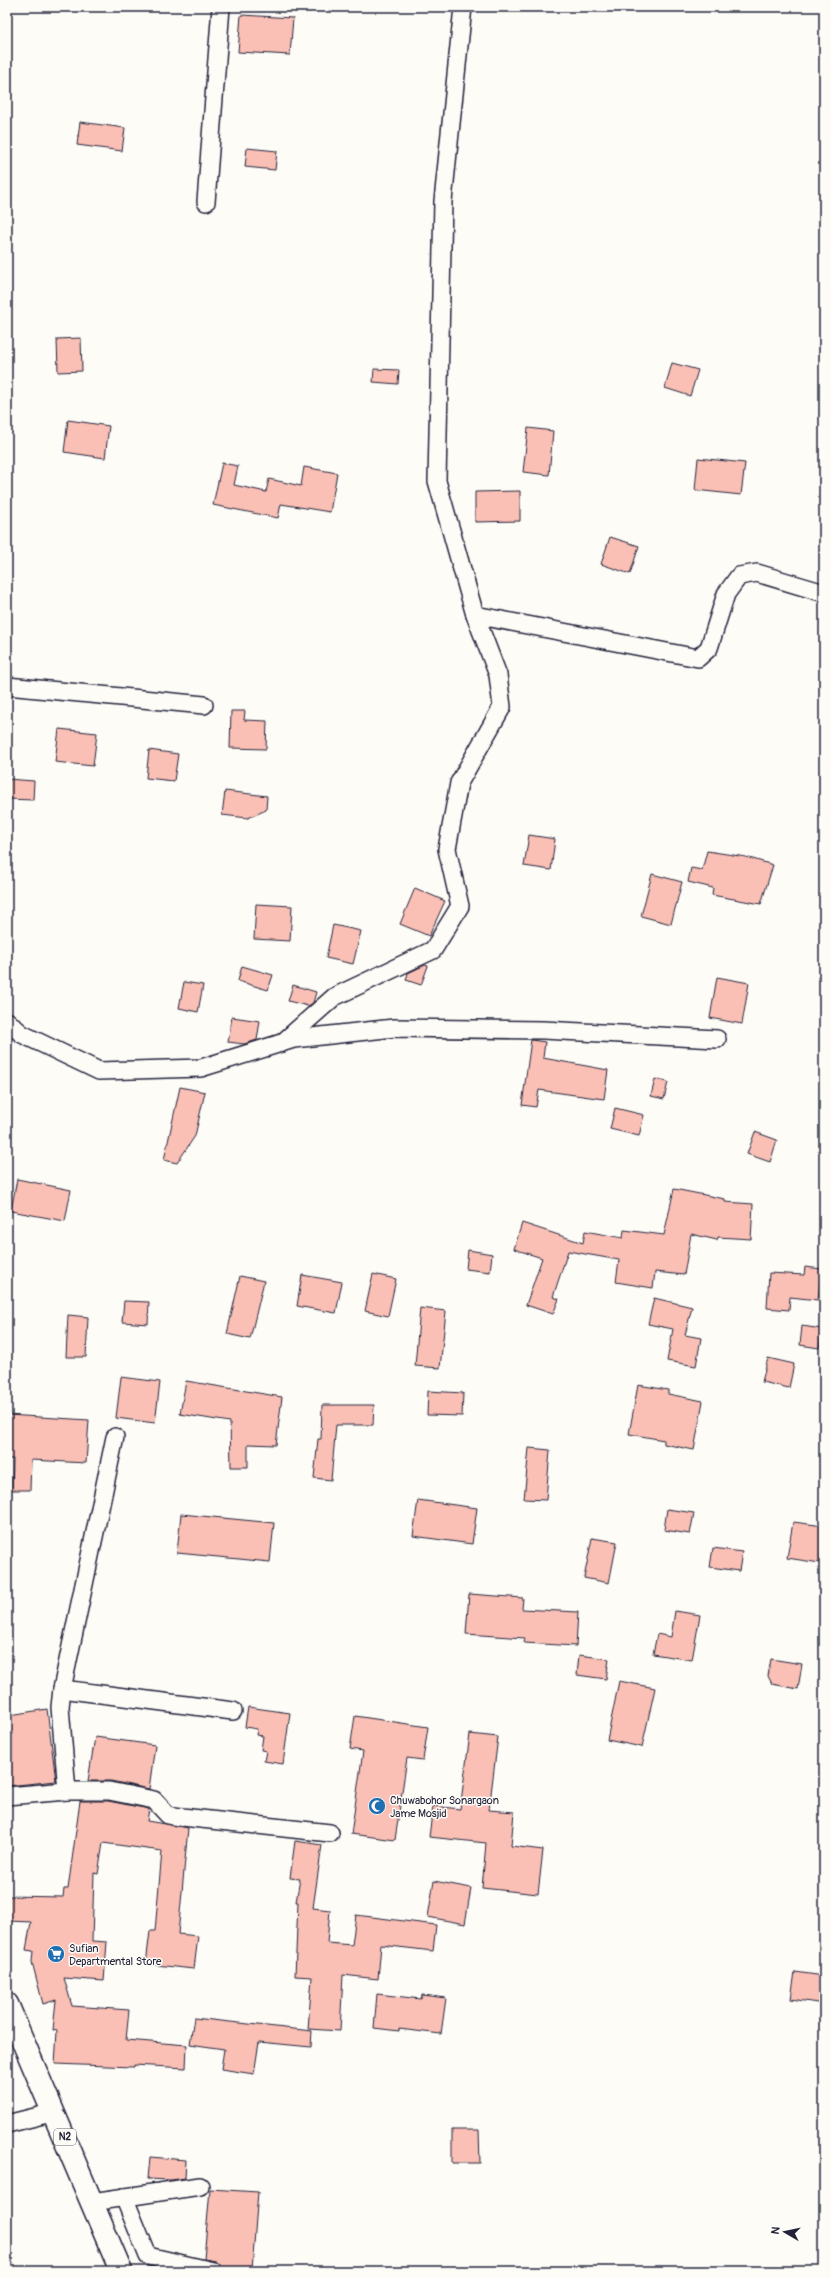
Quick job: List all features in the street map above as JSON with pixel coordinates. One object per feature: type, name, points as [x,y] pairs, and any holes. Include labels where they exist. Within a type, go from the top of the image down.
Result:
[{"type":"highway","name":"N2","points":[[7,2004],[55,2112],[121,2271]]},
{"type":"street","points":[[206,202],[221,7]]},
{"type":"street","points":[[282,1043],[334,997],[433,950],[460,906],[447,849],[459,783],[502,707],[498,675],[475,615],[437,481],[443,202],[463,7]]},
{"type":"street","points":[[475,615],[698,658],[709,648],[726,594],[739,576],[757,573],[824,593]]},
{"type":"street","points":[[7,686],[204,705]]},
{"type":"street","points":[[7,1021],[22,1034],[99,1071],[201,1068],[294,1039],[394,1028],[543,1030],[717,1039]]},
{"type":"street","points":[[67,1791],[60,1707],[62,1689],[115,1437]]},
{"type":"street","points":[[62,1689],[233,1711]]},
{"type":"street","points":[[7,1796],[67,1791],[109,1791],[154,1800],[168,1815],[173,1816],[330,1833]]},
{"type":"street","points":[[7,2124],[55,2112]]},
{"type":"street","points":[[92,2202],[200,2186]]},
{"type":"street","points":[[124,2197],[151,2264],[213,2271]]},
{"type":"building","points":[[241,15],[293,18],[290,55],[238,52]]},
{"type":"building","points":[[80,122],[125,128],[122,151],[77,145]]},
{"type":"building","points":[[247,148],[277,151],[275,170],[245,167]]},
{"type":"building","points":[[81,338],[82,371],[58,372],[57,339]]},
{"type":"building","points":[[672,363],[698,370],[690,396],[665,388]]},
{"type":"building","points":[[374,369],[399,370],[398,384],[373,382]]},
{"type":"building","points":[[68,420],[109,426],[105,458],[64,452]]},
{"type":"building","points":[[528,428],[553,431],[549,475],[523,472]]},
{"type":"building","points":[[698,458],[745,463],[741,495],[695,490]]},
{"type":"building","points":[[222,463],[238,466],[234,485],[266,492],[269,479],[301,486],[304,467],[337,473],[330,512],[281,504],[278,518],[213,505]]},
{"type":"building","points":[[520,491],[520,521],[475,522],[475,492]]},
{"type":"building","points":[[610,537],[639,546],[630,574],[601,564]]},
{"type":"building","points":[[231,711],[245,711],[244,720],[267,721],[266,749],[230,748]]},
{"type":"building","points":[[59,729],[97,733],[93,766],[55,762]]},
{"type":"building","points":[[149,750],[178,754],[174,781],[146,778]]},
{"type":"building","points":[[7,779],[34,781],[33,800],[7,799]]},
{"type":"building","points":[[225,791],[267,796],[266,810],[248,818],[222,815]]},
{"type":"building","points":[[529,835],[555,839],[551,870],[524,866]]},
{"type":"building","points":[[707,851],[746,857],[773,865],[761,904],[712,895],[713,888],[688,882],[691,868],[702,870]]},
{"type":"building","points":[[652,874],[682,882],[671,924],[641,916]]},
{"type":"building","points":[[415,888],[445,901],[429,936],[400,924]]},
{"type":"building","points":[[256,904],[292,906],[290,941],[254,939]]},
{"type":"building","points":[[333,925],[361,931],[353,964],[326,958]]},
{"type":"building","points":[[425,965],[428,966],[421,985],[406,980],[408,973]]},
{"type":"building","points":[[242,966],[273,975],[268,990],[238,981]]},
{"type":"building","points":[[717,977],[749,983],[742,1024],[710,1018]]},
{"type":"building","points":[[184,982],[203,985],[198,1012],[179,1008]]},
{"type":"building","points":[[293,985],[316,992],[313,1003],[308,1006],[288,1001]]},
{"type":"building","points":[[232,1017],[260,1021],[257,1040],[244,1044],[228,1042]]},
{"type":"building","points":[[531,1040],[545,1042],[543,1058],[608,1070],[604,1099],[539,1090],[536,1107],[522,1105]]},
{"type":"building","points":[[655,1079],[668,1082],[664,1099],[651,1096]]},
{"type":"building","points":[[180,1087],[205,1092],[195,1136],[177,1163],[164,1160]]},
{"type":"building","points":[[615,1108],[644,1115],[639,1136],[610,1129]]},
{"type":"building","points":[[755,1132],[777,1140],[770,1162],[747,1154]]},
{"type":"building","points":[[17,1179],[71,1190],[65,1221],[11,1211]]},
{"type":"building","points":[[674,1189],[725,1199],[725,1202],[753,1204],[751,1239],[718,1237],[717,1240],[691,1234],[684,1275],[655,1272],[653,1288],[616,1282],[619,1260],[568,1251],[553,1297],[559,1299],[553,1314],[526,1305],[542,1258],[514,1249],[522,1223],[583,1243],[585,1231],[623,1238],[624,1230],[664,1235]]},
{"type":"building","points":[[468,1250],[492,1254],[490,1272],[466,1269]]},
{"type":"building","points":[[805,1267],[822,1269],[818,1300],[790,1297],[789,1310],[767,1308],[769,1273],[804,1275]]},
{"type":"building","points":[[373,1274],[396,1279],[388,1316],[365,1311]]},
{"type":"building","points":[[302,1275],[342,1282],[336,1313],[297,1306]]},
{"type":"building","points":[[240,1276],[264,1281],[250,1339],[227,1334]]},
{"type":"building","points":[[654,1298],[692,1307],[685,1335],[701,1338],[696,1366],[667,1361],[673,1329],[648,1324]]},
{"type":"building","points":[[124,1301],[149,1302],[148,1324],[122,1322]]},
{"type":"building","points":[[420,1308],[446,1311],[440,1368],[415,1366]]},
{"type":"building","points":[[68,1315],[88,1317],[86,1357],[66,1357]]},
{"type":"building","points":[[802,1326],[822,1329],[819,1348],[800,1345]]},
{"type":"building","points":[[768,1358],[794,1364],[789,1388],[762,1382]]},
{"type":"building","points":[[121,1377],[160,1382],[155,1423],[116,1418]]},
{"type":"building","points":[[186,1381],[282,1397],[276,1445],[248,1444],[248,1467],[231,1467],[230,1422],[180,1414]]},
{"type":"building","points":[[638,1385],[668,1390],[668,1394],[703,1401],[694,1450],[664,1444],[664,1440],[629,1434]]},
{"type":"building","points":[[428,1391],[463,1393],[462,1416],[427,1415]]},
{"type":"building","points":[[322,1405],[374,1405],[373,1425],[336,1425],[331,1480],[314,1478],[318,1439],[321,1439]]},
{"type":"building","points":[[7,1415],[89,1420],[86,1463],[31,1460],[30,1490],[12,1490],[13,1459],[7,1459]]},
{"type":"building","points":[[529,1448],[550,1450],[546,1500],[524,1499]]},
{"type":"building","points":[[418,1500],[477,1508],[472,1544],[413,1536]]},
{"type":"building","points":[[667,1509],[694,1513],[690,1534],[664,1530]]},
{"type":"building","points":[[181,1514],[274,1523],[270,1562],[177,1553]]},
{"type":"building","points":[[793,1522],[824,1526],[820,1563],[787,1558]]},
{"type":"building","points":[[592,1538],[617,1542],[609,1583],[584,1578]]},
{"type":"building","points":[[713,1548],[742,1552],[739,1571],[710,1567]]},
{"type":"building","points":[[469,1594],[523,1598],[522,1609],[578,1612],[576,1646],[524,1643],[525,1638],[466,1634]]},
{"type":"building","points":[[675,1611],[700,1615],[692,1660],[653,1654],[657,1634],[671,1637]]},
{"type":"building","points":[[579,1655],[609,1659],[606,1679],[577,1675]]},
{"type":"building","points":[[771,1659],[802,1664],[798,1689],[772,1684],[768,1676]]},
{"type":"building","points":[[619,1681],[655,1688],[642,1747],[607,1740]]},
{"type":"building","points":[[248,1707],[290,1713],[283,1764],[264,1761],[266,1751],[261,1750],[263,1736],[256,1735],[257,1729],[245,1727]]},
{"type":"building","points":[[47,1709],[56,1781],[7,1786],[7,1726],[12,1725],[10,1715]]},
{"type":"building","points":[[355,1716],[428,1727],[423,1760],[407,1758],[395,1840],[351,1834],[363,1751],[350,1749]]},
{"type":"building","points":[[470,1734],[498,1737],[489,1810],[514,1812],[511,1846],[543,1850],[538,1894],[482,1888],[486,1843],[429,1837],[433,1806],[460,1809]]},
{"type":"building","points":[[95,1737],[155,1745],[149,1789],[111,1781],[88,1781]]},
{"type":"building","points":[[80,1801],[108,1801],[149,1809],[147,1821],[188,1828],[178,1934],[198,1936],[194,1969],[146,1964],[150,1931],[155,1931],[162,1851],[103,1843],[98,1874],[94,1873],[92,1941],[107,1942],[104,1981],[64,1978],[72,2006],[129,2010],[126,2040],[187,2045],[186,2068],[134,2065],[134,2067],[55,2064],[57,2031],[53,2030],[56,2000],[43,2004],[32,1962],[33,1951],[26,1950],[31,1922],[7,1921],[7,1896],[63,1897],[64,1889],[68,1889]]},
{"type":"building","points":[[295,1841],[322,1845],[313,1908],[330,1910],[327,1943],[352,1945],[356,1915],[436,1925],[433,1951],[381,1945],[378,1979],[343,1975],[340,2031],[308,2029],[312,1977],[295,1976],[298,1902],[296,1902],[300,1879],[290,1878]]},
{"type":"building","points":[[434,1881],[471,1888],[465,1924],[428,1917]]},
{"type":"building","points":[[795,1972],[824,1976],[824,2004],[791,1999]]},
{"type":"building","points":[[377,1994],[421,1999],[422,1995],[446,1998],[441,2034],[399,2029],[399,2031],[374,2028]]},
{"type":"building","points":[[194,2018],[312,2031],[311,2047],[259,2042],[254,2074],[221,2069],[224,2049],[190,2044]]},
{"type":"building","points":[[452,2130],[479,2130],[480,2163],[452,2163]]},
{"type":"building","points":[[150,2157],[186,2160],[185,2178],[171,2180],[148,2179]]},
{"type":"building","points":[[210,2189],[258,2192],[252,2270],[222,2268],[216,2261],[204,2259]]},
{"type":"place","name":"Chuwabohor Sonargaon Jame Mosjid","points":[[377,1806]]},
{"type":"place","name":"Sufian Departmental Store","points":[[56,1954]]}]
